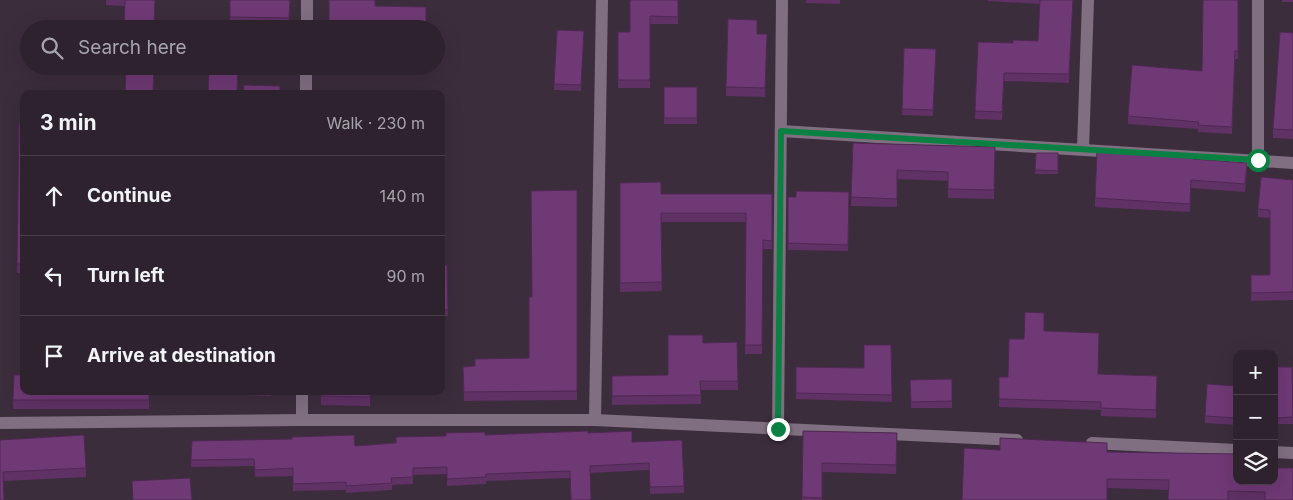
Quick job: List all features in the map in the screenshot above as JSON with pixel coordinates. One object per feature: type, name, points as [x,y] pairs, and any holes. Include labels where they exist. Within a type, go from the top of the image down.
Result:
[{"type":"street","points":[[307,0],[307,20]]},
{"type":"street","points":[[595,420],[602,0]]},
{"type":"street","points":[[778,429],[782,0]]},
{"type":"street","points":[[1083,149],[1088,0]]},
{"type":"street","points":[[1258,0],[1258,160]]},
{"type":"street","points":[[306,75],[306,90]]},
{"type":"street","points":[[781,131],[1293,163]]},
{"type":"street","points":[[302,395],[302,420]]},
{"type":"street","points":[[0,423],[595,420],[1028,440]]},
{"type":"street","points":[[1077,443],[1233,450]]},
{"type":"street","points":[[1278,452],[1293,453]]},
{"type":"building","points":[[125,0],[155,0],[154,20],[124,20]]},
{"type":"building","points":[[230,0],[290,0],[289,18],[230,17]]},
{"type":"building","points":[[329,0],[375,0],[375,6],[426,7],[426,20],[329,20]]},
{"type":"building","points":[[630,0],[678,0],[678,17],[650,16],[650,80],[618,80],[618,32],[630,32]]},
{"type":"building","points":[[1040,0],[1073,0],[1069,74],[1004,73],[1002,112],[975,111],[978,42],[1013,43],[1013,40],[1038,41]]},
{"type":"building","points":[[1203,0],[1238,0],[1238,51],[1235,51],[1232,127],[1198,125],[1199,122],[1128,116],[1132,65],[1202,71]]},
{"type":"building","points":[[728,19],[757,20],[757,34],[767,34],[765,88],[726,87]]},
{"type":"building","points":[[557,30],[584,31],[581,85],[554,84]]},
{"type":"building","points":[[1280,32],[1293,33],[1293,130],[1273,129]]},
{"type":"building","points":[[904,48],[936,49],[933,110],[902,109]]},
{"type":"building","points":[[126,75],[154,75],[153,90],[125,90]]},
{"type":"building","points":[[209,75],[238,75],[237,90],[208,90]]},
{"type":"building","points":[[244,85],[280,86],[280,90],[243,90]]},
{"type":"building","points":[[664,87],[697,87],[697,118],[664,118]]},
{"type":"building","points":[[19,124],[20,264],[17,264]]},
{"type":"building","points":[[853,143],[995,147],[994,190],[948,189],[948,172],[897,170],[897,199],[851,197]]},
{"type":"building","points":[[1097,151],[1193,156],[1193,159],[1247,163],[1245,184],[1191,180],[1190,204],[1095,198]]},
{"type":"building","points":[[1036,153],[1058,153],[1058,171],[1035,170]]},
{"type":"building","points":[[1261,177],[1293,180],[1293,292],[1251,293],[1251,275],[1270,275],[1270,210],[1258,209]]},
{"type":"building","points":[[661,182],[661,194],[772,194],[772,241],[763,240],[762,345],[745,345],[746,213],[661,213],[662,282],[620,283],[620,183]]},
{"type":"building","points":[[577,190],[577,391],[464,392],[463,367],[475,366],[475,359],[529,358],[529,297],[532,297],[531,191]]},
{"type":"building","points":[[796,191],[849,192],[848,245],[788,243],[788,197],[796,197]]},
{"type":"building","points":[[445,265],[447,265],[448,310],[445,310]]},
{"type":"building","points":[[1025,312],[1044,313],[1044,331],[1099,333],[1098,374],[1157,376],[1156,410],[1101,408],[1101,402],[999,399],[999,377],[1008,377],[1009,339],[1024,339]]},
{"type":"building","points":[[668,335],[703,335],[703,343],[737,342],[738,381],[700,381],[701,395],[612,396],[612,376],[668,375]]},
{"type":"building","points":[[864,345],[891,345],[892,395],[796,393],[796,367],[864,368]]},
{"type":"building","points":[[1278,367],[1292,367],[1293,417],[1278,418]]},
{"type":"building","points":[[14,375],[20,375],[20,395],[149,395],[149,400],[13,400]]},
{"type":"building","points":[[952,379],[952,401],[911,402],[910,380]]},
{"type":"building","points":[[1207,384],[1233,386],[1233,418],[1205,416]]},
{"type":"building","points":[[370,395],[370,397],[321,396]]},
{"type":"building","points":[[588,431],[588,433],[632,431],[632,442],[682,440],[684,486],[650,487],[649,463],[590,466],[591,500],[571,500],[570,471],[486,474],[486,477],[447,479],[447,467],[413,468],[413,477],[391,478],[392,483],[346,486],[346,482],[293,484],[293,468],[255,470],[254,459],[191,460],[192,441],[292,439],[292,437],[354,435],[355,446],[396,443],[396,437],[446,436],[446,433],[485,432],[485,435]]},
{"type":"building","points":[[803,431],[897,433],[896,465],[822,463],[822,498],[802,497]]},
{"type":"building","points":[[84,435],[86,468],[3,472],[4,500],[0,500],[0,440]]},
{"type":"building","points":[[1000,438],[1107,443],[1107,452],[1233,454],[1233,485],[1278,485],[1278,468],[1293,468],[1293,500],[1265,500],[1265,492],[1228,491],[1228,500],[1168,500],[1169,480],[1107,479],[1107,500],[962,500],[964,448],[1000,450]]},
{"type":"building","points":[[190,478],[192,500],[133,500],[132,481]]},
{"type":"route","points":[[778,429],[781,131],[1258,160]]}]
